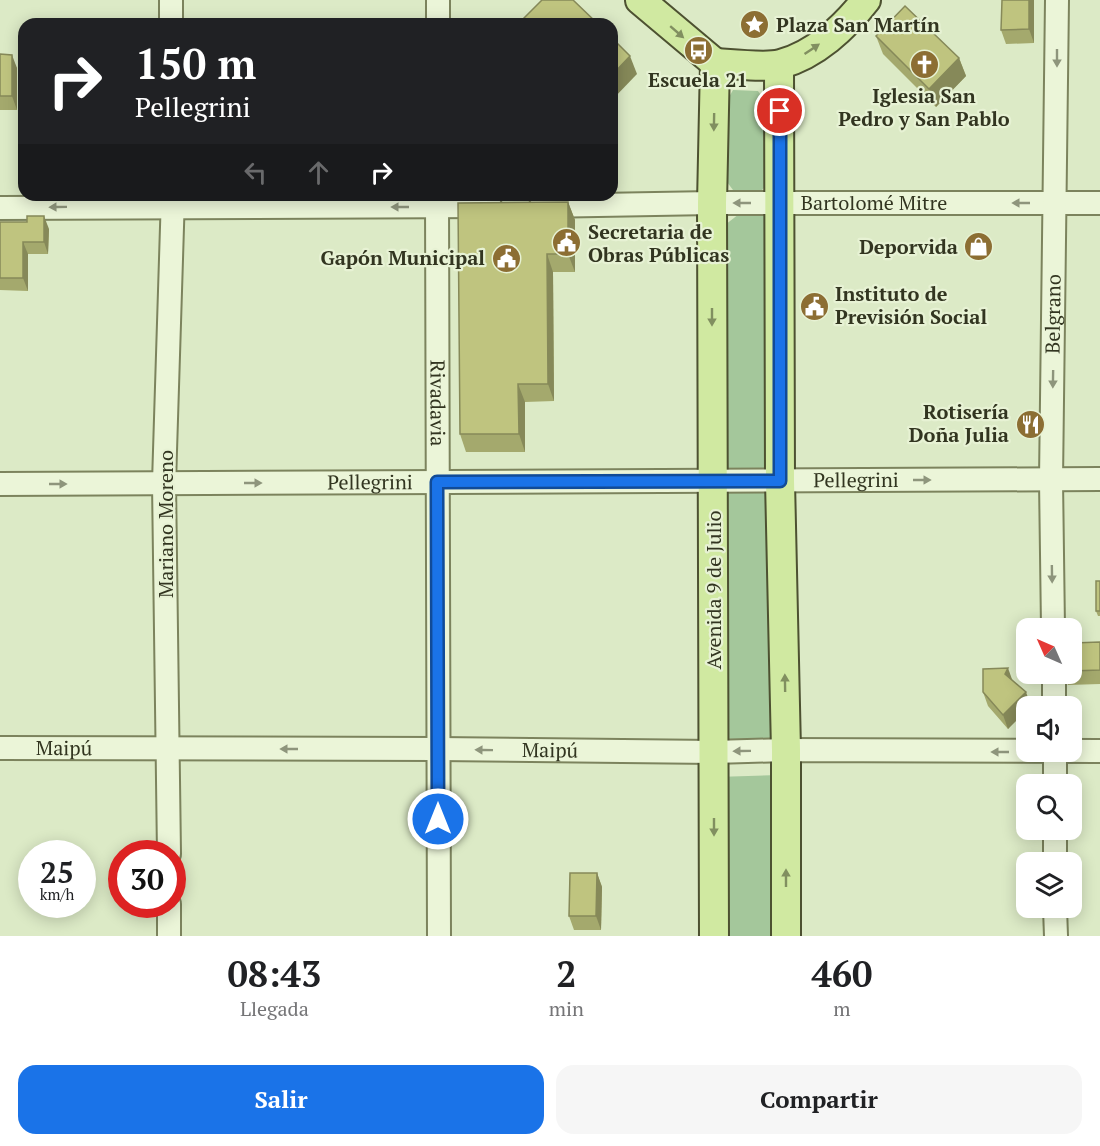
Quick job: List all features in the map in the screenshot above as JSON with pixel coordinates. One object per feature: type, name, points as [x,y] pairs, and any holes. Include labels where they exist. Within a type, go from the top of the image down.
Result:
[{"type":"main road","points":[[640,0],[715,63],[779,65],[809,52],[851,19],[866,0]]},
{"type":"main road","name":"Avenida 9 de Julio","points":[[714,936],[712,203],[715,63]]},
{"type":"main road","points":[[779,65],[780,481],[786,750],[786,936]]},
{"type":"street","points":[[171,0],[171,18]]},
{"type":"street","points":[[438,0],[438,18]]},
{"type":"street","name":"Belgrano","points":[[1053,618],[1051,480],[1057,0]]},
{"type":"street","name":"Bartolomé Mitre","points":[[0,208],[173,201],[437,201],[515,206],[712,203],[1100,203]]},
{"type":"street","name":"Mariano Moreno","points":[[169,840],[164,483],[173,201]]},
{"type":"street","name":"Rivadavia","points":[[437,201],[439,936]]},
{"type":"street","name":"Pellegrini","points":[[0,484],[1100,478]]},
{"type":"street","name":"Maipú","points":[[0,748],[1016,752]]},
{"type":"street","name":"Maipú","points":[[1082,751],[1100,751]]},
{"type":"street","points":[[169,918],[169,936]]},
{"type":"street","points":[[1055,918],[1056,936]]},
{"type":"green space","points":[[733,90],[758,91],[767,104],[769,183],[757,195],[736,194],[727,182],[725,104]]},
{"type":"green space","points":[[739,214],[771,215],[780,475],[723,475],[725,225]]},
{"type":"green space","points":[[724,485],[780,486],[783,744],[720,745]]},
{"type":"green space","points":[[780,775],[780,936],[713,936],[716,777]]},
{"type":"building","points":[[542,0],[573,0],[592,18],[524,18]]},
{"type":"building","points":[[1002,0],[1029,0],[1029,29],[1001,30]]},
{"type":"building","name":"Iglesia San Pedro y San Pablo","points":[[905,6],[959,58],[929,89],[876,36]]},
{"type":"building","points":[[618,44],[630,56],[618,69]]},
{"type":"building","points":[[0,54],[12,55],[12,96],[0,96]]},
{"type":"building","points":[[568,202],[568,254],[547,254],[548,384],[518,384],[519,434],[460,434],[458,203]]},
{"type":"building","points":[[27,216],[44,216],[44,242],[23,242],[23,278],[0,278],[0,222],[27,222]]},
{"type":"building","points":[[1096,581],[1100,581],[1100,611],[1096,611]]},
{"type":"building","points":[[1100,642],[1100,670],[1082,671],[1082,643]]},
{"type":"building","points":[[1008,668],[1005,674],[1026,692],[1022,696],[1016,696],[1016,702],[1003,715],[983,692],[983,669]]},
{"type":"building","points":[[570,873],[597,873],[596,916],[569,916]]},
{"type":"place","name":"Plaza San Martín","points":[[755,25]]},
{"type":"place","name":"Escuela 21","points":[[698,50]]},
{"type":"place","name":"Iglesia San Pedro y San Pablo","points":[[924,65]]},
{"type":"place","name":"Secretaria de Obras Públicas","points":[[567,243]]},
{"type":"place","name":"Deporvida","points":[[979,247]]},
{"type":"place","name":"Gapón Municipal","points":[[506,258]]},
{"type":"place","name":"Instituto de Previsión Social","points":[[814,306]]},
{"type":"place","name":"Rotisería Doña Julia","points":[[1030,424]]},
{"type":"route","points":[[438,819],[437,482],[780,481],[780,111]]}]
